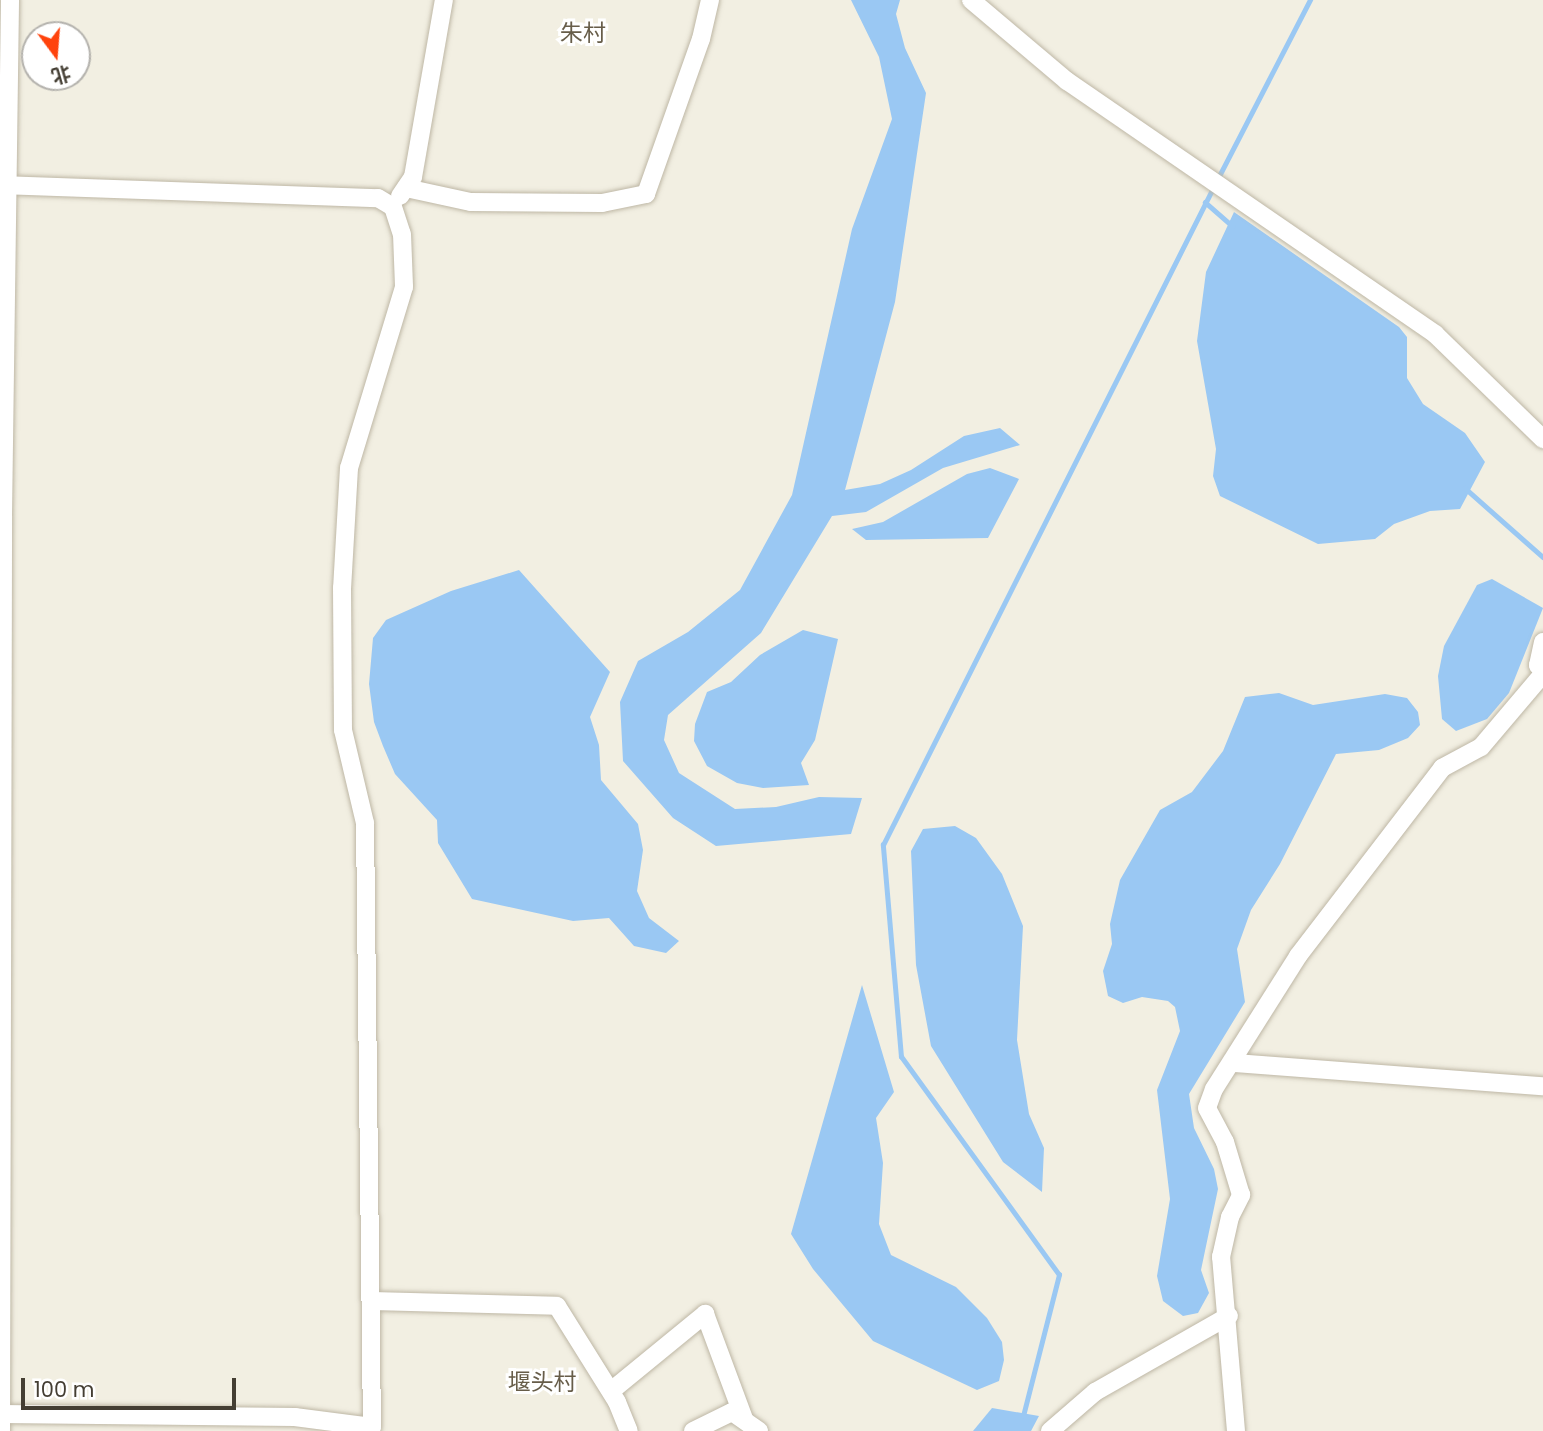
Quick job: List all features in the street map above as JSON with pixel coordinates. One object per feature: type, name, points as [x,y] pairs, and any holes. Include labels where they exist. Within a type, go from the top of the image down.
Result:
[{"type":"street","points":[[4,187],[378,198],[393,207],[402,234],[404,287],[349,468],[342,588],[343,730],[365,823],[372,1427],[295,1417],[1,1423],[3,319],[4,187],[10,0]]},
{"type":"street","points":[[393,207],[413,177],[444,0]]},
{"type":"street","points":[[406,188],[471,202],[602,203],[646,194],[701,39],[710,0]]},
{"type":"street","points":[[971,0],[1067,81],[1206,180],[1435,334],[1543,439]]},
{"type":"street","points":[[1236,1431],[1229,1316],[1221,1257],[1230,1217],[1241,1195],[1225,1142],[1207,1108],[1214,1089],[1234,1063],[1298,956],[1442,768],[1481,747],[1543,672],[1538,666],[1543,642]]},
{"type":"street","points":[[1234,1063],[1543,1086]]},
{"type":"street","points":[[370,1301],[557,1306],[611,1391],[629,1431]]},
{"type":"street","points":[[611,1391],[705,1314],[744,1419]]},
{"type":"street","points":[[1050,1431],[1095,1392],[1229,1316]]},
{"type":"street","points":[[694,1431],[732,1412],[759,1431]]},
{"type":"water","points":[[851,0],[900,0],[896,14],[905,48],[926,93],[895,302],[845,490],[880,484],[911,470],[964,436],[1000,428],[1020,445],[943,468],[866,512],[832,516],[761,633],[668,715],[664,740],[679,773],[735,809],[776,807],[819,797],[862,798],[851,834],[716,846],[673,818],[623,761],[620,702],[638,661],[688,632],[740,590],[792,495],[852,229],[892,119],[879,57]]},
{"type":"water","points":[[1234,212],[1399,327],[1407,337],[1407,378],[1423,404],[1465,433],[1485,462],[1460,509],[1430,511],[1394,524],[1375,539],[1318,544],[1220,496],[1213,476],[1216,449],[1197,341],[1206,272]]},
{"type":"water","points":[[990,468],[1019,479],[988,538],[866,540],[852,529],[883,522],[967,474]]},
{"type":"water","points":[[519,570],[610,672],[590,717],[599,745],[601,780],[638,824],[643,850],[637,891],[649,918],[679,941],[666,953],[634,946],[609,918],[573,921],[472,899],[438,843],[437,820],[395,774],[383,746],[374,722],[369,684],[373,638],[386,620],[451,591]]},
{"type":"water","points":[[1492,579],[1543,608],[1509,693],[1487,719],[1456,731],[1442,719],[1438,676],[1444,646],[1477,585]]},
{"type":"water","points":[[803,630],[838,639],[815,740],[801,763],[809,785],[763,788],[737,783],[707,766],[694,741],[695,724],[707,692],[731,682],[760,655]]},
{"type":"water","points":[[1279,693],[1313,705],[1385,694],[1407,698],[1418,712],[1420,725],[1408,738],[1379,750],[1336,754],[1280,864],[1251,910],[1237,949],[1245,1002],[1189,1094],[1194,1128],[1214,1169],[1218,1189],[1201,1270],[1209,1293],[1198,1313],[1183,1316],[1163,1301],[1157,1276],[1170,1199],[1157,1090],[1180,1031],[1175,1007],[1168,1001],[1142,997],[1123,1003],[1108,996],[1103,971],[1112,944],[1110,924],[1120,880],[1160,810],[1192,792],[1223,751],[1245,697]]},
{"type":"water","points":[[955,826],[976,838],[1002,874],[1023,926],[1017,1040],[1029,1114],[1044,1148],[1042,1192],[1003,1162],[931,1046],[916,965],[911,851],[923,829]]},
{"type":"water","points":[[862,985],[894,1092],[876,1118],[883,1163],[879,1224],[891,1255],[956,1287],[987,1318],[1002,1342],[1004,1360],[999,1381],[977,1390],[873,1341],[813,1269],[791,1234]]},
{"type":"water","points":[[992,1408],[1039,1416],[1031,1431],[973,1431]]},
{"type":"waterway","points":[[1217,180],[1310,0]]},
{"type":"waterway","points":[[1023,1416],[1059,1275],[901,1057],[883,845],[1213,188]]},
{"type":"waterway","points":[[1205,202],[1233,226]]},
{"type":"waterway","points":[[1465,488],[1543,557]]},
{"type":"district","name":"朱村","points":[[583,33]]},
{"type":"district","name":"堰头村","points":[[542,1382]]}]
